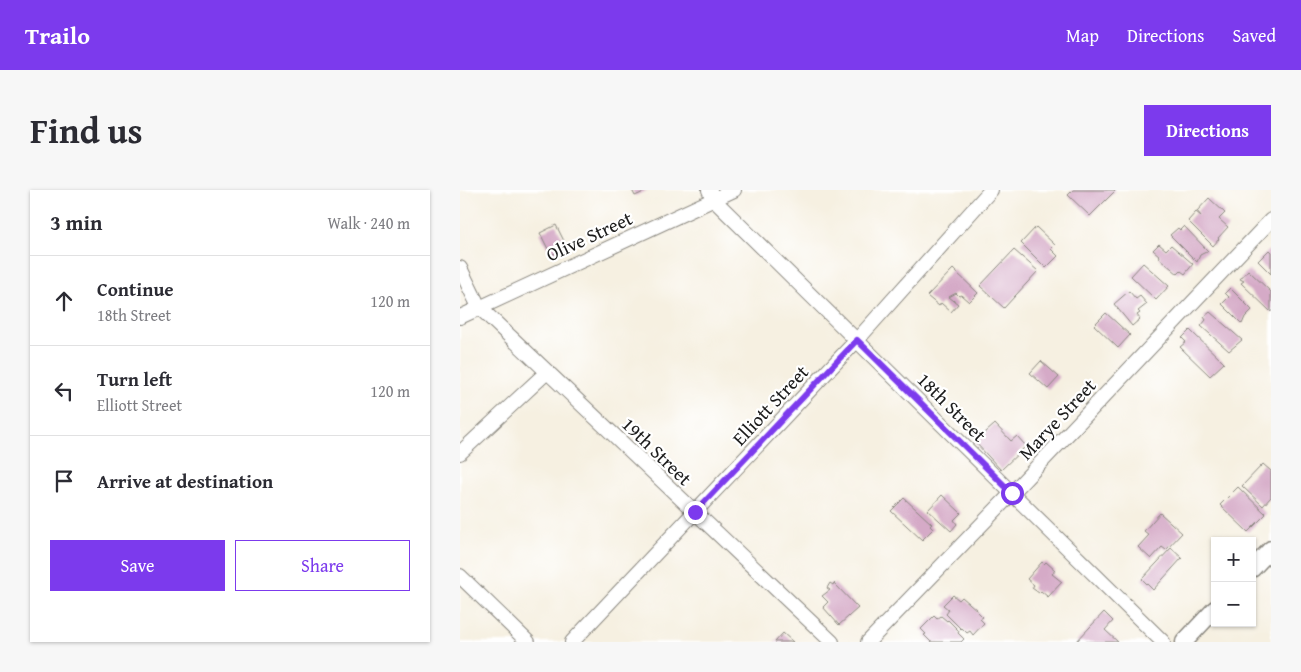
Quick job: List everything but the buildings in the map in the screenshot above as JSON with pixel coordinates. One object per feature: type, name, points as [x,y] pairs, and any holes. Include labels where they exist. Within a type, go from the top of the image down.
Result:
[{"type":"main road","points":[[1256,565],[1271,550]]},
{"type":"main road","points":[[1184,642],[1211,613]]},
{"type":"street","name":"Olive Street","points":[[460,317],[712,195],[734,190]]},
{"type":"street","name":"Elliott Street","points":[[572,642],[857,340],[991,190]]},
{"type":"street","name":"18th Street","points":[[712,195],[1163,642]]},
{"type":"street","name":"Marye Street","points":[[868,642],[1271,220]]},
{"type":"street","name":"19th Street","points":[[460,268],[479,307],[832,642]]},
{"type":"street","points":[[460,454],[546,372]]},
{"type":"street","points":[[460,576],[528,642]]},
{"type":"route","points":[[695,512],[857,340],[1012,493]]}]
